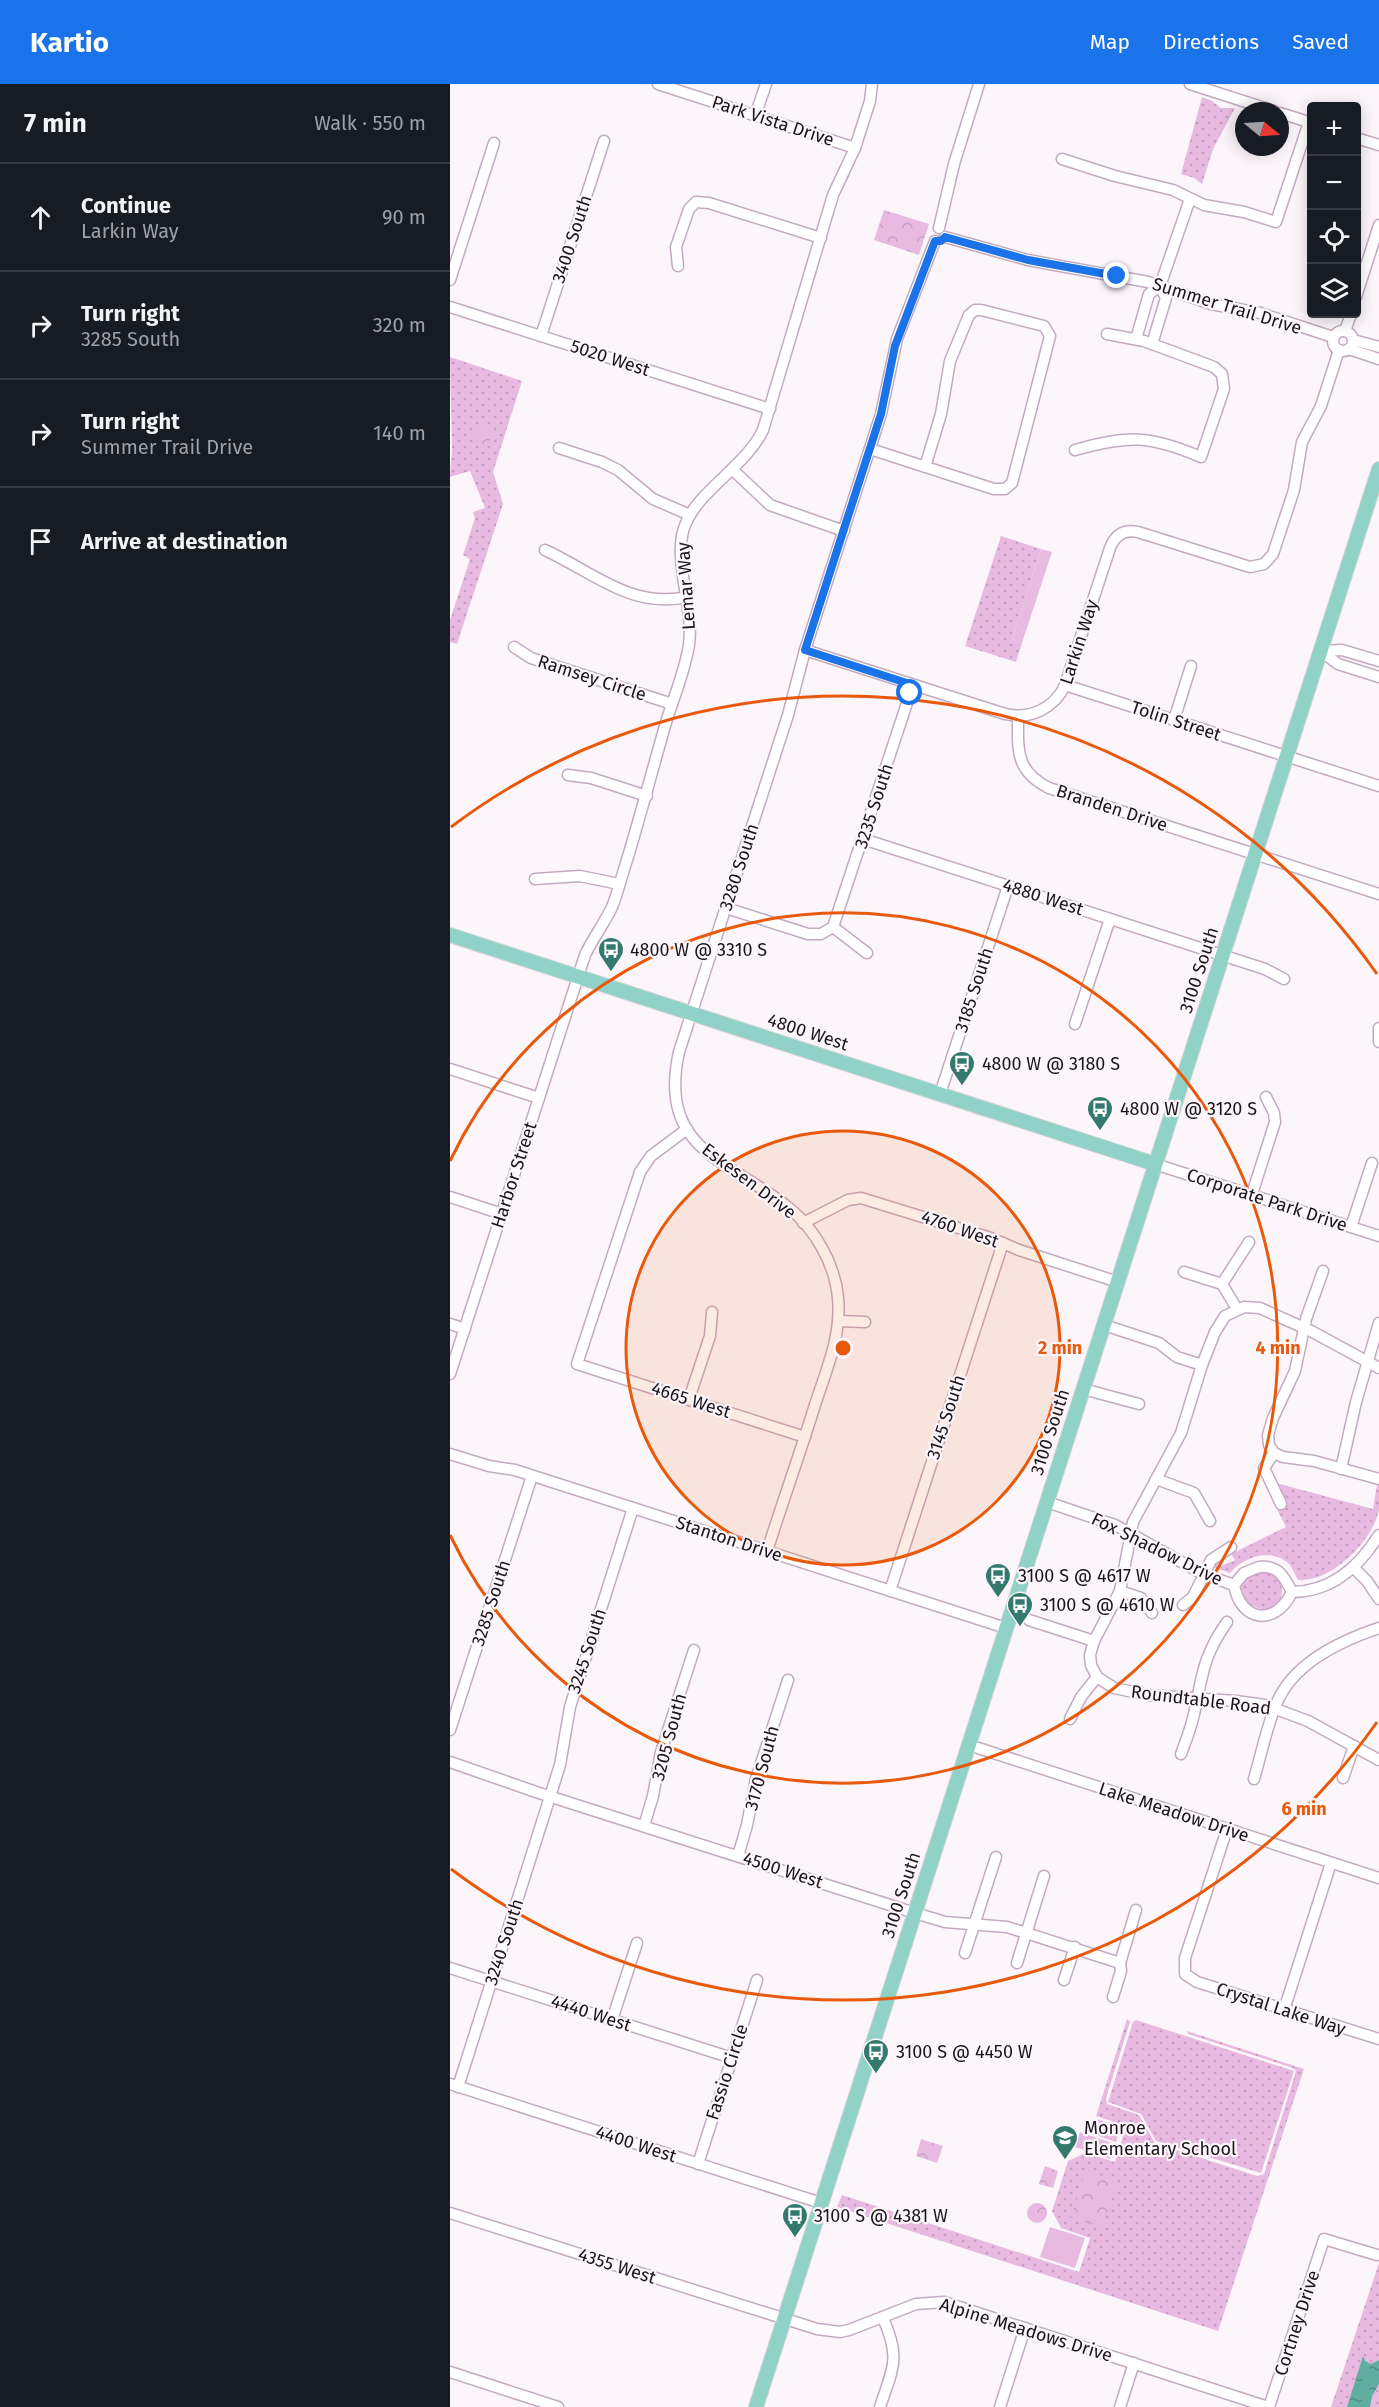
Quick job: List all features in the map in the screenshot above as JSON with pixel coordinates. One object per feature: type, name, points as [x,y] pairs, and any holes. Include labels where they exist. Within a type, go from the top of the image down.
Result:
[{"type":"main road","name":"3100 South","points":[[756,2407],[1379,469]]},
{"type":"main road","name":"4800 West","points":[[450,935],[1155,1164]]},
{"type":"street","name":"Park Vista Drive","points":[[660,84],[855,148]]},
{"type":"street","points":[[756,116],[766,84]]},
{"type":"street","name":"Lemar Way","points":[[578,977],[585,955],[608,915],[619,884],[682,676],[689,643],[690,622],[680,552],[682,535],[690,515],[757,442],[770,410],[833,195],[855,148],[870,101],[872,84]]},
{"type":"street","points":[[980,84],[954,164],[940,235],[895,346],[884,406],[805,650],[1018,717]]},
{"type":"street","points":[[1190,84],[1246,102]]},
{"type":"street","points":[[1289,116],[1307,122]]},
{"type":"street","points":[[1062,159],[1115,176],[1173,190],[1204,205],[1236,210],[1276,222],[1307,132]]},
{"type":"street","points":[[1361,140],[1379,145]]},
{"type":"street","name":"3400 South","points":[[541,336],[604,141]]},
{"type":"street","points":[[450,280],[494,143]]},
{"type":"street","points":[[1136,339],[1149,294],[1160,286],[1190,199]]},
{"type":"street","points":[[678,266],[676,248],[689,209],[696,202],[709,203],[821,238]]},
{"type":"street","points":[[1361,281],[1379,225]]},
{"type":"street","name":"Summer Trail Drive","points":[[940,235],[1028,260],[1160,286],[1211,304],[1260,313],[1333,337]]},
{"type":"street","points":[[1152,344],[1166,298],[1160,286]]},
{"type":"street","name":"5020 West","points":[[450,307],[770,410]]},
{"type":"street","points":[[870,449],[925,467],[994,489],[1002,490],[1009,486],[1023,443],[1050,336],[1047,329],[1040,324],[981,310],[971,312],[950,361],[941,414],[925,467]]},
{"type":"street","points":[[1144,312],[1160,316]]},
{"type":"street","points":[[1345,330],[1350,318]]},
{"type":"street","points":[[1347,346],[1351,334],[1345,330],[1339,331],[1333,337],[1333,344],[1347,346],[1379,347]]},
{"type":"street","points":[[1075,450],[1109,440],[1137,438],[1170,446],[1201,458],[1224,389],[1222,374],[1214,367],[1136,339],[1107,334]]},
{"type":"street","points":[[1347,346],[1379,359]]},
{"type":"street","name":"Larkin Way","points":[[1018,717],[1035,713],[1049,705],[1062,693],[1110,548],[1117,536],[1129,531],[1138,532],[1250,567],[1260,566],[1268,561],[1275,550],[1294,490],[1302,442],[1321,406],[1347,346]]},
{"type":"street","points":[[559,448],[602,462],[629,478],[653,499],[690,515]]},
{"type":"street","points":[[733,470],[770,505],[844,531]]},
{"type":"street","points":[[545,549],[611,586],[629,593],[661,601],[688,597]]},
{"type":"street","name":"Ramsey Circle","points":[[514,647],[531,658],[672,704]]},
{"type":"street","name":"3280 South","points":[[692,1014],[776,754],[805,650]]},
{"type":"street","points":[[1321,651],[1342,650],[1379,661]]},
{"type":"street","points":[[1321,651],[1338,664],[1379,677]]},
{"type":"street","points":[[1174,720],[1191,666]]},
{"type":"street","name":"3235 South","points":[[833,927],[913,685]]},
{"type":"street","name":"Tolin Street","points":[[1065,685],[1379,786]]},
{"type":"street","name":"Branden Drive","points":[[1018,717],[1019,755],[1027,773],[1048,788],[1379,894]]},
{"type":"street","points":[[568,775],[591,778],[647,796]]},
{"type":"street","name":"4880 West","points":[[863,839],[1223,955],[1265,969],[1284,979]]},
{"type":"street","points":[[535,879],[580,876],[619,884]]},
{"type":"street","name":"3185 South","points":[[940,1094],[1008,886]]},
{"type":"street","points":[[726,908],[808,934],[821,934],[833,927],[867,953]]},
{"type":"street","points":[[1075,1024],[1110,918]]},
{"type":"street","name":"Harbor Street","points":[[450,1374],[578,977]]},
{"type":"street","name":"Eskesen Drive","points":[[692,1014],[675,1074],[678,1108],[687,1129],[708,1155],[782,1203],[803,1223],[823,1251],[832,1272],[838,1296],[838,1321],[829,1361],[767,1551]]},
{"type":"street","points":[[1379,1028],[1379,1042]]},
{"type":"street","points":[[450,1069],[539,1098]]},
{"type":"street","points":[[1252,1194],[1275,1122],[1274,1113],[1266,1096]]},
{"type":"street","name":"4665 West","points":[[687,1129],[657,1151],[639,1172],[577,1364],[805,1437]]},
{"type":"street","points":[[1351,1227],[1372,1163]]},
{"type":"street","name":"Corporate Park Drive","points":[[1155,1164],[1379,1236]]},
{"type":"street","points":[[450,1197],[502,1214]]},
{"type":"street","name":"4760 West","points":[[803,1223],[848,1200],[861,1198],[1118,1282]]},
{"type":"street","points":[[1222,1284],[1249,1242]]},
{"type":"street","name":"3145 South","points":[[890,1591],[1002,1243]]},
{"type":"street","points":[[1323,1271],[1304,1328],[1295,1371],[1269,1430],[1269,1445],[1274,1453],[1283,1457],[1314,1461],[1379,1479]]},
{"type":"street","points":[[1184,1272],[1222,1284],[1237,1309]]},
{"type":"street","points":[[1070,1719],[1081,1697],[1097,1677],[1090,1660],[1094,1641],[1120,1591],[1132,1522],[1181,1433],[1202,1365],[1219,1324],[1228,1313],[1237,1309],[1254,1307],[1304,1328],[1379,1368]]},
{"type":"street","points":[[689,1399],[710,1336],[712,1312]]},
{"type":"street","points":[[838,1321],[865,1322]]},
{"type":"street","points":[[1341,1469],[1354,1409],[1379,1323]]},
{"type":"street","points":[[450,1324],[465,1329]]},
{"type":"street","points":[[1104,1325],[1159,1343],[1177,1357],[1202,1365]]},
{"type":"street","points":[[1083,1389],[1139,1404]]},
{"type":"street","points":[[1274,1453],[1264,1468],[1281,1504]]},
{"type":"street","name":"Stanton Drive","points":[[450,1454],[532,1476],[1006,1628]]},
{"type":"street","name":"3285 South","points":[[450,1730],[532,1476]]},
{"type":"street","points":[[1156,1479],[1194,1492],[1210,1521]]},
{"type":"street","name":"Fox Shadow Drive","points":[[1047,1502],[1131,1532],[1203,1574],[1234,1585]]},
{"type":"street","name":"3245 South","points":[[551,1796],[560,1765],[570,1707],[633,1508]]},
{"type":"street","points":[[1292,1592],[1325,1585],[1354,1568],[1379,1535]]},
{"type":"street","points":[[1183,1605],[1193,1597],[1213,1557],[1231,1547]]},
{"type":"street","name":"Fox Shadow Drive","points":[[1269,1567],[1282,1574],[1292,1592],[1281,1609],[1272,1615],[1262,1616],[1251,1612],[1242,1604],[1234,1585],[1249,1570],[1269,1567]]},
{"type":"street","points":[[1354,1568],[1379,1599]]},
{"type":"street","points":[[1120,1591],[1141,1598],[1152,1613]]},
{"type":"street","points":[[1029,1620],[1094,1641]]},
{"type":"street","points":[[1180,1754],[1192,1723],[1206,1658],[1227,1622]]},
{"type":"street","points":[[1254,1779],[1274,1708],[1287,1685],[1307,1664],[1338,1645],[1379,1628]]},
{"type":"street","name":"3205 South","points":[[644,1826],[653,1796],[661,1752],[694,1650]]},
{"type":"street","name":"Roundtable Road","points":[[1097,1677],[1104,1683],[1121,1690],[1156,1696],[1236,1701],[1274,1708],[1308,1721],[1379,1760]]},
{"type":"street","name":"3170 South","points":[[738,1856],[756,1779],[788,1680]]},
{"type":"street","name":"Lake Meadow Drive","points":[[969,1745],[1379,1878]]},
{"type":"street","points":[[1343,1778],[1354,1746]]},
{"type":"street","name":"4500 West","points":[[450,1762],[915,1913],[945,1922],[1027,1931],[1120,1963]]},
{"type":"street","name":"3240 South","points":[[454,2086],[492,1982],[551,1796]]},
{"type":"street","name":"Crystal Lake Way","points":[[1227,1829],[1185,1958],[1185,1974],[1197,1982],[1379,2039]]},
{"type":"street","points":[[965,1953],[996,1857]]},
{"type":"street","points":[[1284,2010],[1331,1863]]},
{"type":"street","points":[[1017,1963],[1044,1876]]},
{"type":"street","points":[[1113,1996],[1136,1910]]},
{"type":"street","points":[[612,2020],[637,1943]]},
{"type":"street","points":[[1064,1980],[1075,1947]]},
{"type":"street","name":"4440 West","points":[[450,1968],[732,2058]]},
{"type":"street","name":"Fassio Circle","points":[[698,2164],[757,1980]]},
{"type":"street","name":"4400 West","points":[[454,2086],[821,2203]]},
{"type":"street","name":"4355 West","points":[[450,2213],[784,2319]]},
{"type":"street","name":"Cortney Drive","points":[[1269,2407],[1324,2239],[1377,2255]]},
{"type":"street","name":"Alpine Meadows Drive","points":[[784,2319],[817,2329],[840,2332],[858,2328],[916,2304],[935,2301],[951,2304],[1269,2407]]},
{"type":"street","points":[[880,2407],[895,2356],[892,2339],[883,2318]]},
{"type":"street","points":[[1000,2407],[1025,2328]]},
{"type":"street","points":[[1120,2407],[1134,2363]]},
{"type":"street","points":[[450,2372],[558,2407]]},
{"type":"green space","points":[[1202,97],[1221,108],[1235,108],[1213,149],[1202,184],[1194,178],[1181,174]]},
{"type":"green space","points":[[884,210],[929,224],[919,255],[874,240]]},
{"type":"green space","points":[[450,357],[522,381],[493,472],[503,504],[457,644],[450,642],[450,620],[470,559],[463,555],[475,518],[473,512],[485,508],[470,471],[450,477],[452,450]]},
{"type":"green space","points":[[481,422],[495,427],[487,449],[478,446],[475,437]]},
{"type":"green space","points":[[1001,536],[1041,549],[1012,639],[1022,643],[1016,662],[965,646]]},
{"type":"green space","points":[[1041,549],[1052,552],[1022,643],[1012,639]]},
{"type":"green space","points":[[1276,1483],[1373,1509],[1377,1485],[1379,1485],[1379,1509],[1369,1534],[1360,1546],[1337,1567],[1324,1575],[1298,1580],[1289,1564],[1282,1559],[1266,1555],[1242,1562],[1230,1573],[1213,1567],[1218,1560],[1221,1566],[1235,1560],[1231,1554],[1286,1527],[1277,1509],[1286,1504]]},
{"type":"green space","points":[[1264,1571],[1274,1575],[1280,1581],[1282,1589],[1281,1600],[1267,1610],[1251,1605],[1240,1592],[1244,1579]]},
{"type":"green space","points":[[1127,2019],[1130,2022],[1106,2098],[1107,2104],[1139,2115],[1155,2143],[1257,2176],[1264,2174],[1296,2071],[1293,2068],[1188,2034],[1187,2031],[1304,2069],[1218,2331],[837,2207],[842,2195],[1079,2272],[1090,2238],[1061,2228],[1052,2211],[1068,2161],[1085,2153],[1115,2162],[1126,2126],[1096,2116]]},
{"type":"green space","points":[[1136,2020],[1294,2071],[1261,2173],[1156,2141],[1141,2114],[1108,2102],[1133,2022]]},
{"type":"green space","points":[[1097,2119],[1120,2127],[1116,2142],[1092,2134]]},
{"type":"green space","points":[[1080,2132],[1115,2144],[1110,2159],[1075,2147]]},
{"type":"green space","points":[[921,2139],[943,2146],[937,2163],[916,2156]]},
{"type":"green space","points":[[1045,2166],[1058,2171],[1053,2188],[1039,2184]]},
{"type":"green space","points":[[1086,2170],[1117,2181],[1102,2228],[1071,2217]]},
{"type":"green space","points":[[1037,2203],[1044,2206],[1047,2213],[1044,2220],[1037,2223],[1030,2220],[1027,2213],[1030,2206]]},
{"type":"green space","points":[[1050,2227],[1085,2238],[1075,2268],[1040,2257]]},
{"type":"green space","points":[[1379,2263],[1379,2407],[1331,2407]]},
{"type":"water","points":[[1363,2356],[1365,2361],[1371,2364],[1379,2360],[1379,2384],[1372,2396],[1370,2407],[1347,2407]]},
{"type":"place","name":"4800 W @ 3310 S","points":[[611,973]]},
{"type":"place","name":"4800 W @ 3180 S","points":[[962,1087]]},
{"type":"place","name":"4800 W @ 3120 S","points":[[1100,1132]]},
{"type":"place","name":"3100 S @ 4617 W","points":[[998,1599]]},
{"type":"place","name":"3100 S @ 4610 W","points":[[1020,1628]]},
{"type":"place","name":"3100 S @ 4450 W","points":[[876,2075]]},
{"type":"place","name":"Monroe Elementary School","points":[[1065,2161]]},
{"type":"place","name":"3100 S @ 4381 W","points":[[795,2239]]},
{"type":"route","points":[[910,693],[913,685],[805,650],[881,414],[895,346],[935,241],[941,241],[945,237],[1010,256],[1117,276]]}]
